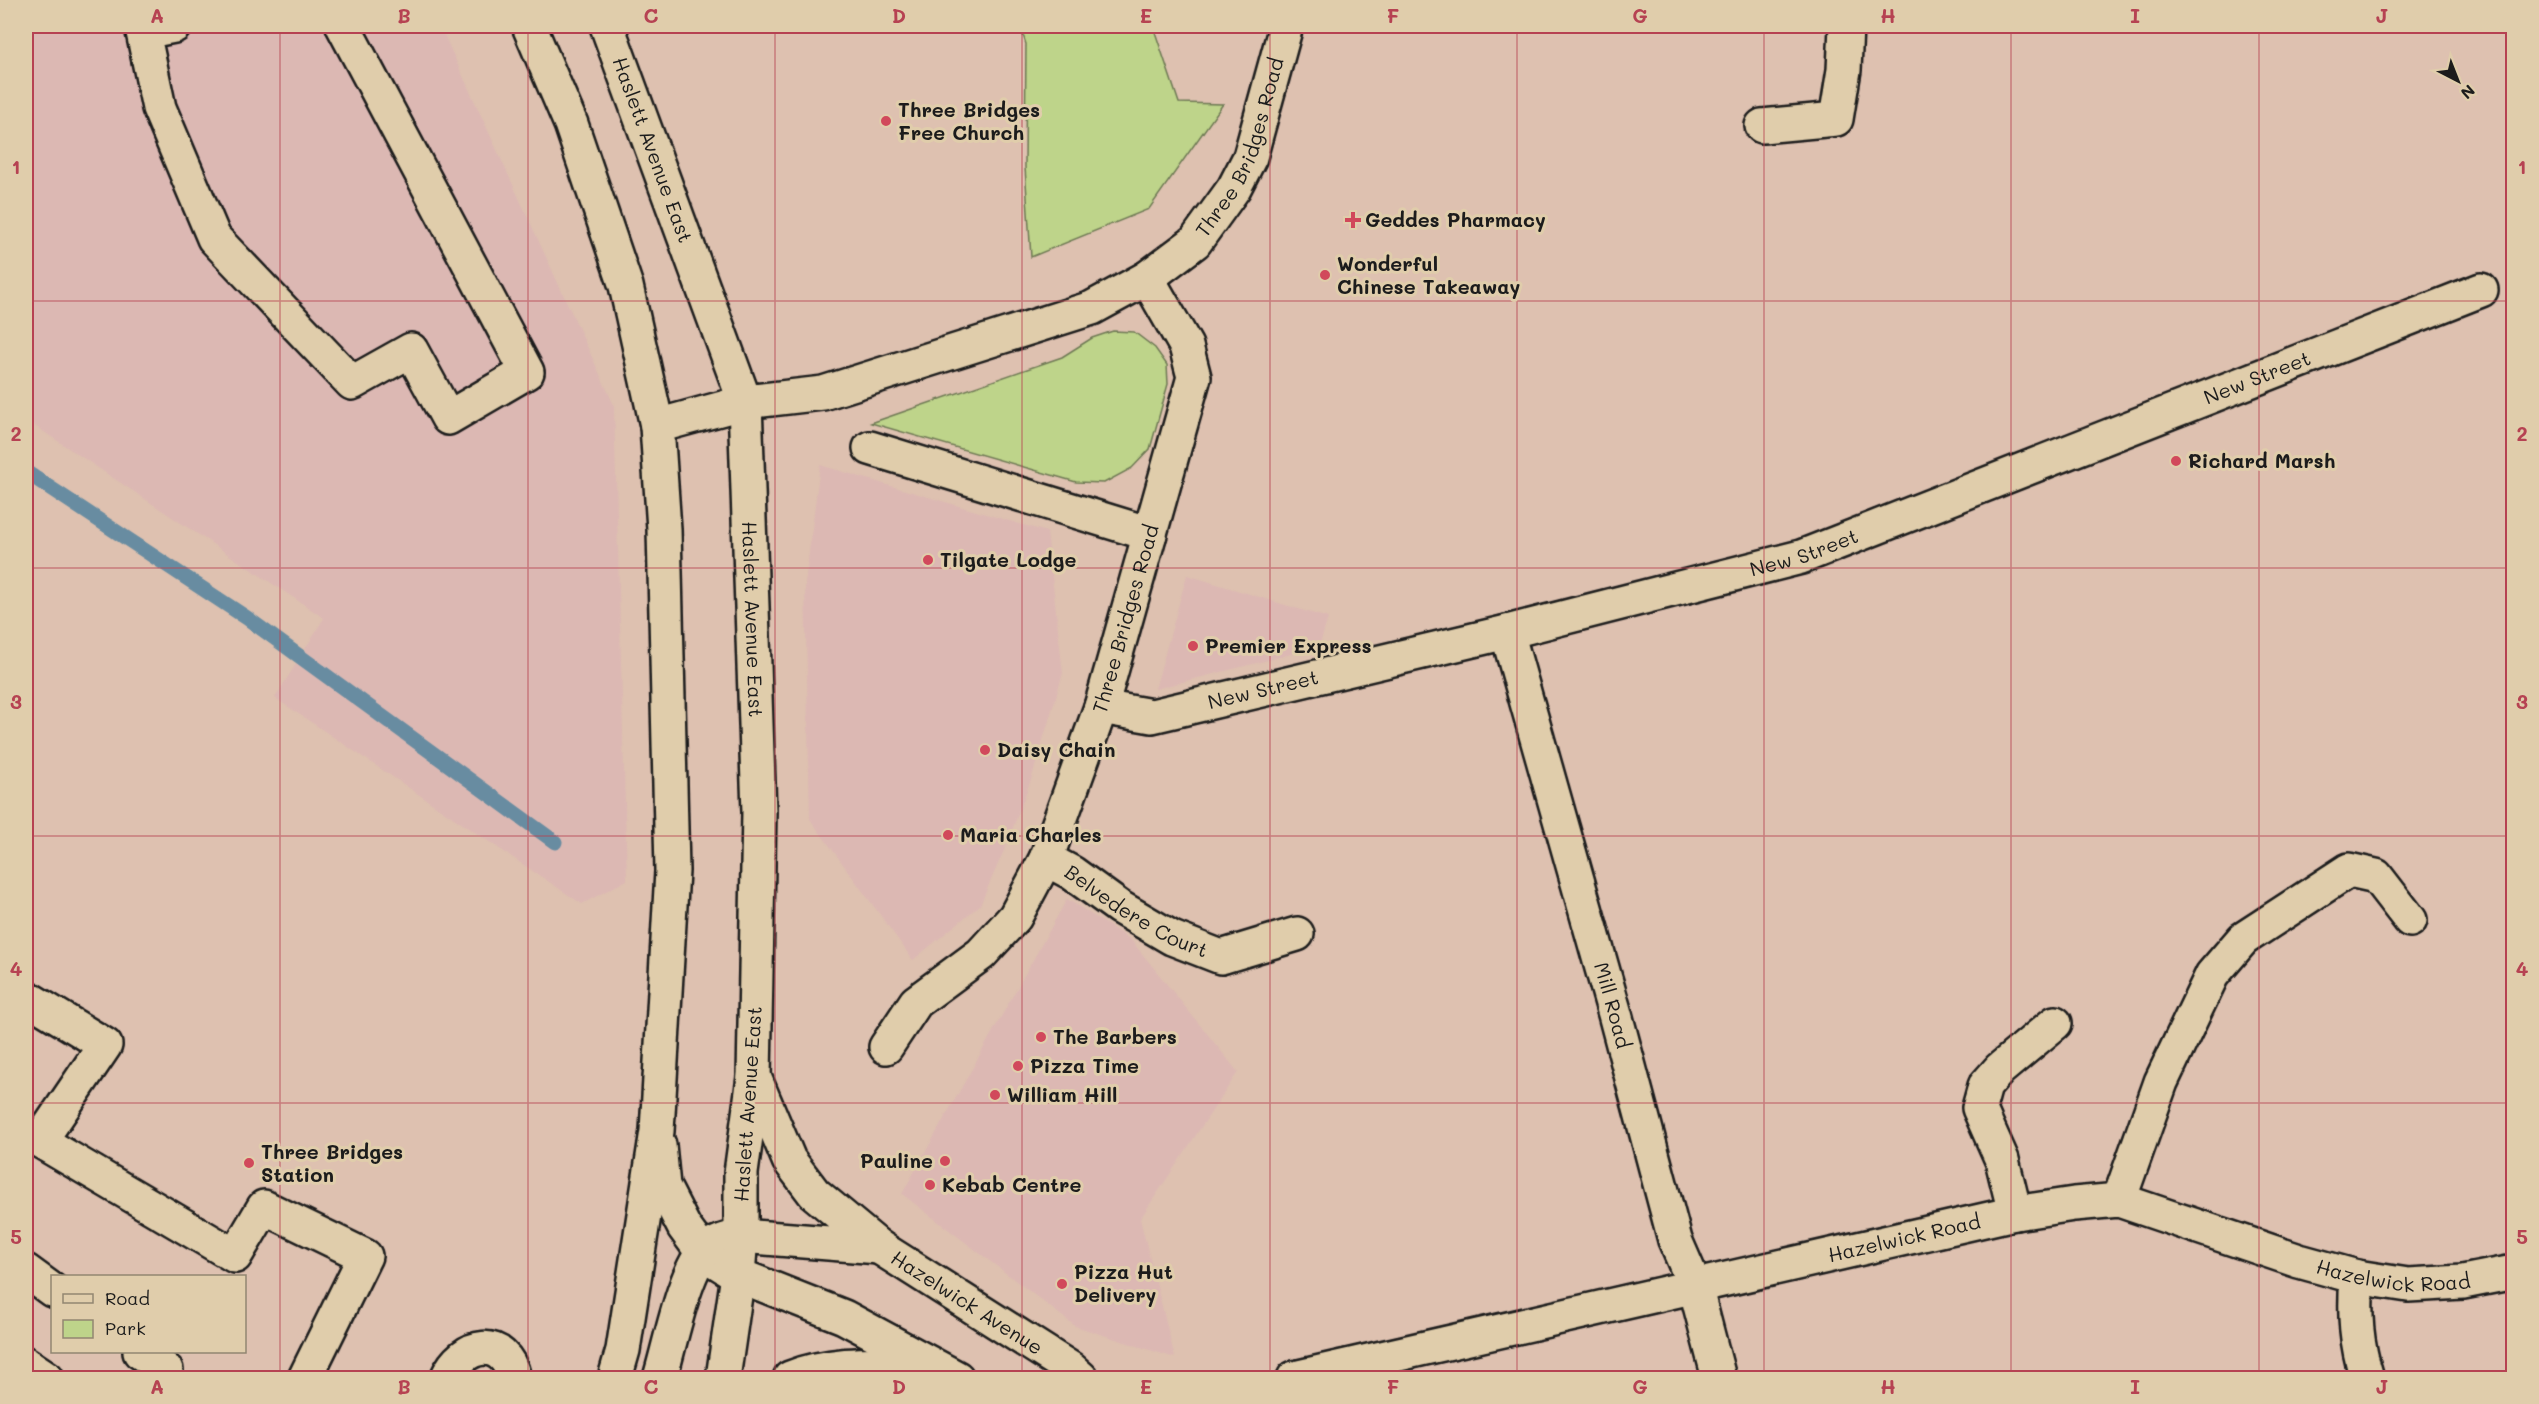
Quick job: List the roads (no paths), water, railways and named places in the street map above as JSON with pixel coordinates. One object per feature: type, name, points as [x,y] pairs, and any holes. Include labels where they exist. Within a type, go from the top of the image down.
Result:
[{"type":"street","points":[[148,28],[159,108],[214,238],[352,383],[411,350],[448,418],[527,372],[343,26]]},
{"type":"street","points":[[529,26],[572,124],[626,286],[657,426],[664,529],[672,871],[657,1131],[623,1350],[615,1378]]},
{"type":"street","name":"Haslett Avenue East","points":[[607,26],[745,402],[759,812],[754,1077],[741,1173],[741,1236],[738,1275],[723,1378]]},
{"type":"street","name":"Three Bridges Road","points":[[657,426],[745,402],[823,393],[1092,308],[1148,278],[1195,242],[1234,188],[1250,157],[1286,26]]},
{"type":"street","points":[[1762,126],[1836,119],[1844,70],[1846,26]]},
{"type":"street","name":"Three Bridges Road","points":[[886,1047],[916,1002],[981,954],[1015,917],[1046,859],[1101,707],[1194,376],[1186,346],[1148,278]]},
{"type":"street","name":"New Street","points":[[1101,707],[1152,716],[1507,632],[1801,557],[2481,290]]},
{"type":"street","points":[[870,448],[1150,534]]},
{"type":"street","name":"Mill Road","points":[[1507,632],[1615,1014],[1675,1240],[1695,1286],[1719,1378]]},
{"type":"street","name":"Belvedere Court","points":[[1046,859],[1072,873],[1119,907],[1172,938],[1221,957],[1297,933]]},
{"type":"street","points":[[2119,1200],[2161,1082],[2212,975],[2243,939],[2349,870],[2376,876],[2410,920]]},
{"type":"street","points":[[26,997],[105,1045],[33,1136],[229,1266],[264,1207],[365,1256],[305,1378]]},
{"type":"street","points":[[2015,1213],[2002,1160],[1979,1108],[1985,1086],[2000,1069],[2055,1023]]},
{"type":"street","name":"Hazelwick Avenue","points":[[754,1077],[789,1160],[814,1193],[879,1247],[1081,1378]]},
{"type":"street","points":[[657,1131],[663,1186],[684,1227],[703,1253],[738,1275],[844,1317],[945,1372]]},
{"type":"street","name":"Hazelwick Road","points":[[1294,1378],[2015,1213],[2119,1200],[2299,1261],[2357,1277],[2408,1285],[2463,1282],[2514,1272]]},
{"type":"street","points":[[660,1378],[685,1288],[703,1253],[722,1240],[741,1236]]},
{"type":"street","name":"Hazelwick Avenue","points":[[741,1236],[879,1247]]},
{"type":"street","points":[[26,1272],[51,1289]]},
{"type":"street","points":[[2357,1277],[2354,1313],[2360,1356],[2367,1378]]},
{"type":"street","points":[[447,1378],[459,1358],[465,1353],[480,1348],[498,1352],[511,1365],[514,1378]]},
{"type":"street","points":[[26,1364],[47,1378]]},
{"type":"street","points":[[790,1378],[808,1371],[842,1364],[945,1372]]},
{"type":"waterway","points":[[26,472],[247,618],[555,842]]},
{"type":"place","name":"Three Bridges Free Church","points":[[886,121]]},
{"type":"place","name":"Geddes Pharmacy","points":[[1353,220]]},
{"type":"place","name":"Wonderful Chinese Takeaway","points":[[1325,275]]},
{"type":"place","name":"Richard Marsh","points":[[2176,461]]},
{"type":"place","name":"Tilgate Lodge","points":[[928,560]]},
{"type":"place","name":"Premier Express","points":[[1193,646]]},
{"type":"place","name":"Daisy Chain","points":[[985,750]]},
{"type":"place","name":"Maria Charles","points":[[948,835]]},
{"type":"place","name":"The Barbers","points":[[1041,1037]]},
{"type":"place","name":"Pizza Time","points":[[1018,1066]]},
{"type":"place","name":"William Hill","points":[[995,1095]]},
{"type":"place","name":"Pauline","points":[[945,1161]]},
{"type":"place","name":"Three Bridges Station","points":[[249,1163]]},
{"type":"place","name":"Kebab Centre","points":[[930,1185]]},
{"type":"place","name":"Pizza Hut Delivery","points":[[1062,1284]]}]
